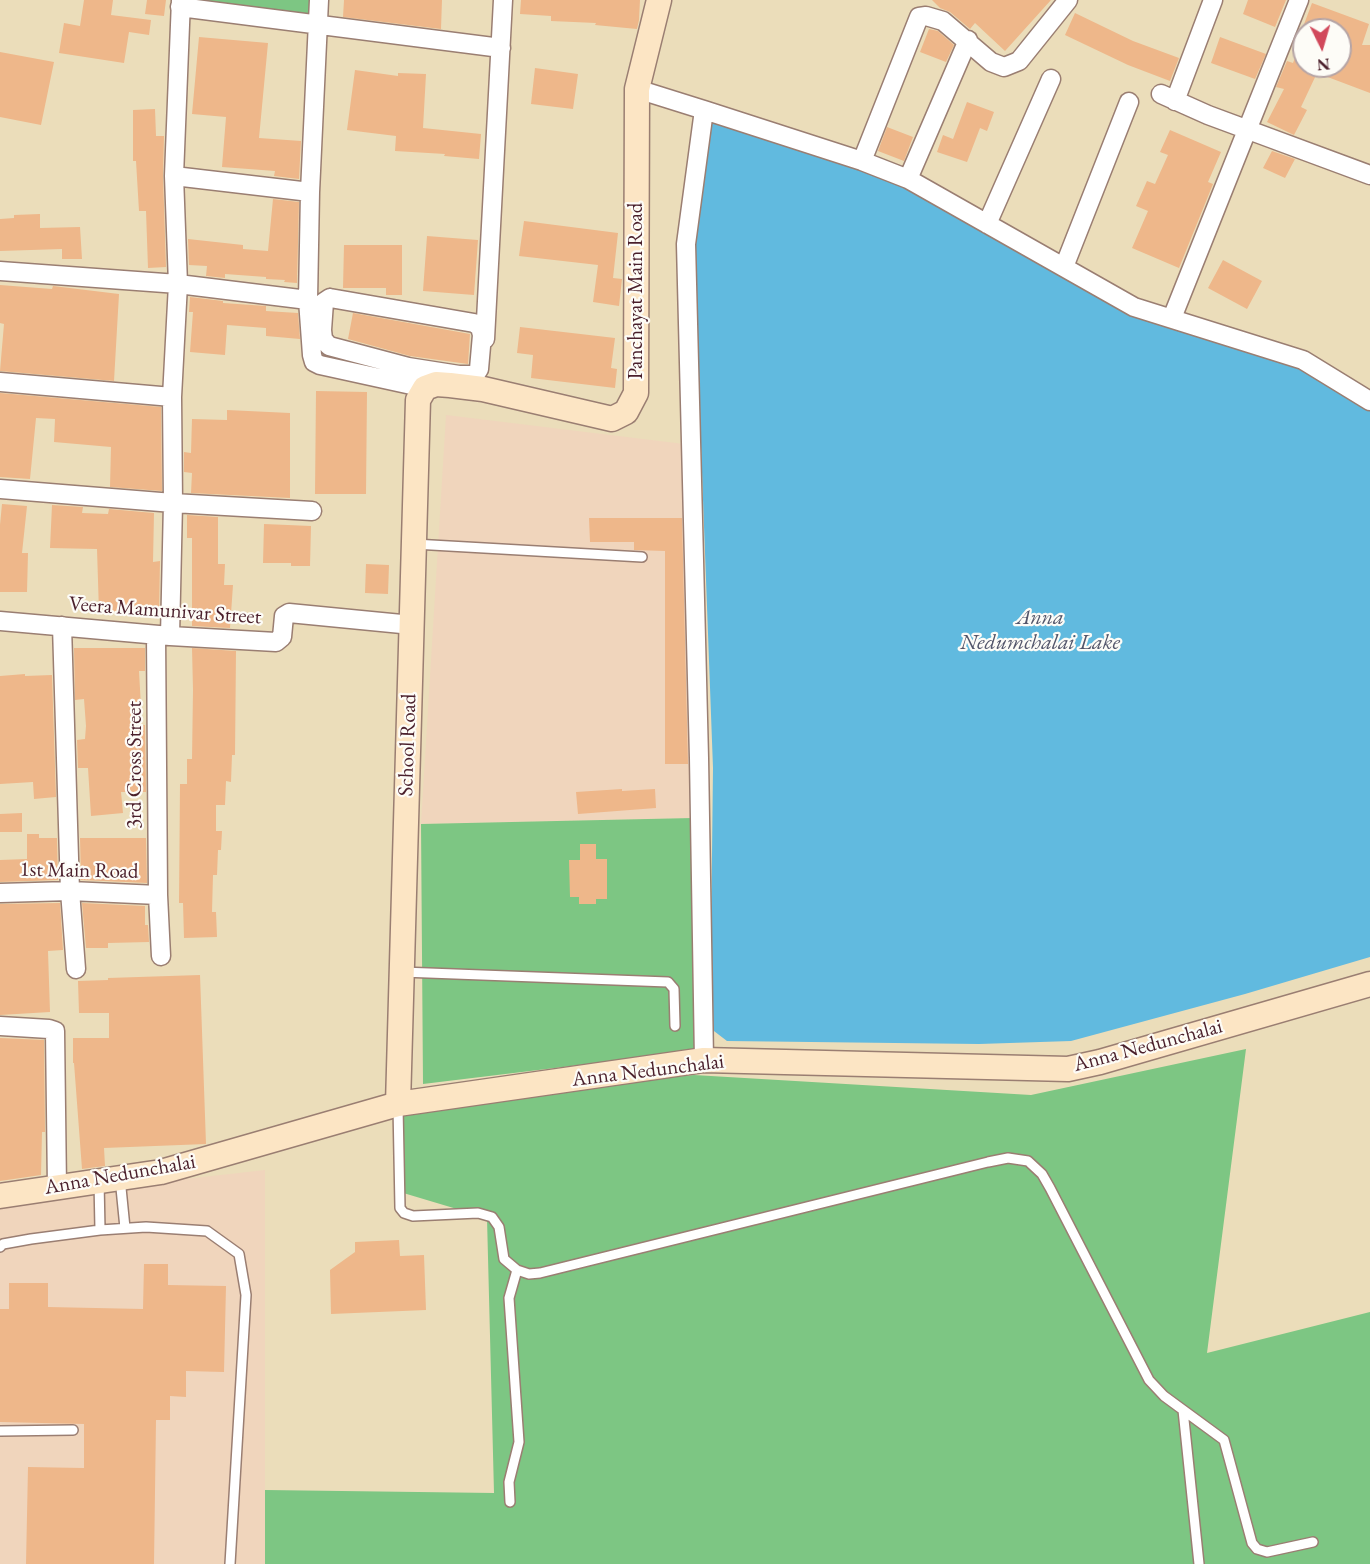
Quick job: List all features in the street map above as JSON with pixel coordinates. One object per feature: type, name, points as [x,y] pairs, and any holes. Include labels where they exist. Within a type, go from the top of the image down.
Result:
[{"type":"street","points":[[319,0],[310,192],[308,300],[312,355],[314,362],[320,365],[415,379],[475,375],[479,369],[482,335],[480,327],[474,323],[348,300],[330,298],[324,302],[322,339],[329,346],[415,379]]},
{"type":"street","points":[[483,389],[503,0]]},
{"type":"street","name":"Panchayat Main Road","points":[[415,379],[436,384],[483,389],[612,419],[626,412],[636,393],[637,89],[659,0]]},
{"type":"street","points":[[862,161],[919,17],[926,16],[943,21],[998,66],[1004,67],[1019,61],[1043,34],[1068,0]]},
{"type":"street","points":[[1213,0],[1168,97],[1370,175]]},
{"type":"street","points":[[1172,318],[1299,0]]},
{"type":"street","points":[[180,3],[317,25],[501,48]]},
{"type":"street","name":"3rd Cross Street","points":[[161,956],[158,895],[163,635],[173,503],[172,397],[178,284],[174,176],[180,3]]},
{"type":"street","points":[[908,179],[968,40]]},
{"type":"street","points":[[987,224],[1051,79]]},
{"type":"street","points":[[637,89],[862,161],[908,179],[1134,307],[1303,360],[1370,400]]},
{"type":"street","points":[[1064,267],[1130,102]]},
{"type":"street","points":[[704,110],[686,244],[704,1060]]},
{"type":"street","points":[[174,176],[310,192]]},
{"type":"street","points":[[0,271],[178,284],[308,300]]},
{"type":"street","name":"School Road","points":[[398,1104],[418,399],[415,379]]},
{"type":"street","points":[[0,382],[172,397]]},
{"type":"street","points":[[0,489],[312,511]]},
{"type":"street","name":"Veera Mamunivar Street","points":[[0,621],[276,642],[282,637],[284,616],[289,613],[411,625]]},
{"type":"street","points":[[62,626],[70,891],[76,969]]},
{"type":"street","name":"1st Main Road","points":[[0,893],[70,891],[158,895]]},
{"type":"street","name":"Anna Nedunchalai","points":[[0,1196],[161,1172],[398,1104],[704,1060],[1068,1069],[1100,1062],[1370,984]]},
{"type":"street","points":[[0,1026],[55,1031],[57,1188]]},
{"type":"lane","points":[[414,544],[642,557]]},
{"type":"lane","points":[[402,972],[668,982],[674,989],[675,1026]]},
{"type":"lane","points":[[398,1104],[400,1208],[404,1213],[413,1216],[478,1213],[492,1217],[498,1227],[504,1259],[517,1270],[529,1274],[540,1274],[988,1162],[1019,1158],[1028,1161],[1036,1167],[1050,1188],[1149,1380],[1164,1396],[1226,1443],[1252,1543],[1257,1549],[1267,1552],[1314,1542]]},
{"type":"lane","points":[[110,1180],[125,1228]]},
{"type":"lane","points":[[100,1230],[110,1180]]},
{"type":"lane","points":[[0,1247],[3,1244],[31,1239],[146,1227],[207,1231],[239,1254],[246,1295],[230,1564]]},
{"type":"lane","points":[[510,1502],[509,1482],[519,1442],[509,1298],[517,1270]]},
{"type":"lane","points":[[1183,1410],[1199,1564]]},
{"type":"lane","points":[[0,1431],[73,1430]]},
{"type":"shaded area","points":[[446,415],[684,444],[693,818],[421,824]]},
{"type":"shaded area","points":[[265,1170],[265,1564],[0,1564],[0,1200]]},
{"type":"green space","points":[[189,0],[311,0],[310,15]]},
{"type":"green space","points":[[693,818],[695,1051],[423,1084],[421,824]]},
{"type":"green space","points":[[1246,1049],[1207,1353],[1370,1312],[1370,1564],[265,1564],[265,1490],[494,1493],[487,1218],[400,1192],[402,1106],[694,1075],[1031,1095]]},
{"type":"water","name":"Anna Nedumchalai Lake","points":[[711,121],[903,184],[1133,314],[1293,363],[1370,409],[1370,957],[1245,994],[1071,1041],[979,1044],[727,1041],[710,1028],[713,768],[693,230]]},
{"type":"building","points":[[84,0],[113,0],[111,15],[151,20],[149,35],[129,32],[124,63],[59,53],[64,23],[80,26]]},
{"type":"building","points":[[147,0],[166,0],[164,16],[145,14]]},
{"type":"building","points":[[344,0],[442,0],[441,29],[343,17]]},
{"type":"building","points":[[521,0],[640,0],[639,20],[637,29],[595,25],[596,23],[551,21],[551,16],[520,14]]},
{"type":"building","points":[[932,0],[1051,0],[1005,51],[975,23],[970,29]]},
{"type":"building","points":[[1248,0],[1286,0],[1275,27],[1243,14]]},
{"type":"building","points":[[1312,3],[1369,24],[1362,45],[1370,45],[1370,93],[1330,78],[1352,78],[1352,18],[1306,18]]},
{"type":"building","points":[[1075,13],[1133,41],[1179,58],[1170,81],[1128,65],[1065,35]]},
{"type":"building","points":[[929,29],[938,31],[954,45],[946,62],[920,52]]},
{"type":"building","points":[[199,37],[268,43],[259,138],[301,141],[299,179],[274,176],[275,171],[222,167],[226,117],[192,114]]},
{"type":"building","points":[[1220,37],[1266,54],[1255,79],[1211,63]]},
{"type":"building","points":[[0,52],[54,62],[41,125],[0,117]]},
{"type":"building","points":[[1287,61],[1292,63],[1292,78],[1315,78],[1301,107],[1307,110],[1294,135],[1267,122],[1284,89],[1276,87]]},
{"type":"building","points":[[535,68],[578,74],[573,109],[531,104]]},
{"type":"building","points":[[355,70],[398,76],[398,73],[426,74],[423,128],[481,134],[479,159],[395,151],[396,136],[347,130]]},
{"type":"building","points":[[967,102],[994,112],[987,131],[980,128],[967,162],[937,152],[943,135],[953,139]]},
{"type":"building","points":[[155,109],[156,136],[164,136],[166,267],[148,268],[146,211],[139,211],[136,161],[133,161],[133,110]]},
{"type":"building","points":[[887,127],[913,137],[904,161],[878,151]]},
{"type":"building","points":[[1170,130],[1221,152],[1208,182],[1213,184],[1179,268],[1132,248],[1148,211],[1136,206],[1147,181],[1155,184],[1168,155],[1160,152]]},
{"type":"building","points":[[1272,151],[1295,159],[1285,178],[1263,168]]},
{"type":"building","points":[[273,199],[299,202],[297,283],[266,279],[266,277],[225,274],[225,278],[206,276],[207,266],[189,265],[188,239],[243,245],[243,249],[268,251]]},
{"type":"building","points":[[40,214],[40,228],[80,227],[82,259],[62,259],[62,249],[0,251],[0,219],[14,218],[14,215]]},
{"type":"building","points":[[524,221],[618,233],[613,278],[622,279],[619,306],[593,302],[598,265],[519,256]]},
{"type":"building","points":[[427,236],[478,240],[474,295],[423,291]]},
{"type":"building","points":[[344,245],[402,245],[402,295],[386,295],[386,288],[343,288]]},
{"type":"building","points":[[1223,260],[1262,281],[1247,309],[1208,288]]},
{"type":"building","points":[[0,285],[52,289],[53,286],[119,294],[114,381],[0,371],[4,324],[0,323]]},
{"type":"building","points":[[190,297],[223,301],[223,303],[266,306],[266,311],[298,313],[300,339],[266,336],[266,328],[227,325],[225,355],[190,352],[193,312],[189,312]]},
{"type":"building","points":[[353,313],[470,334],[468,364],[410,356],[348,339]]},
{"type":"building","points":[[520,327],[615,338],[611,368],[617,369],[615,388],[531,378],[533,355],[517,353]]},
{"type":"building","points":[[316,391],[367,392],[366,494],[315,494]]},
{"type":"building","points":[[0,393],[161,407],[162,491],[110,487],[111,447],[54,442],[55,419],[36,418],[30,479],[0,477]]},
{"type":"building","points":[[227,410],[290,413],[290,498],[191,493],[192,473],[184,472],[184,452],[191,453],[192,419],[227,420]]},
{"type":"building","points":[[2,504],[27,506],[22,553],[28,553],[27,592],[0,592]]},
{"type":"building","points":[[52,505],[83,507],[82,513],[108,514],[109,509],[154,513],[153,562],[160,561],[159,614],[127,615],[127,611],[99,612],[97,549],[50,548]]},
{"type":"building","points":[[187,515],[218,517],[218,564],[225,564],[224,585],[233,585],[230,628],[192,626],[192,538],[187,538]]},
{"type":"building","points":[[589,518],[682,518],[688,764],[665,764],[665,551],[634,550],[634,542],[590,542]]},
{"type":"building","points":[[264,524],[311,526],[310,566],[263,563]]},
{"type":"building","points":[[366,564],[389,565],[388,594],[365,593]]},
{"type":"building","points":[[74,648],[145,648],[145,671],[139,671],[142,725],[145,725],[146,792],[121,792],[123,813],[91,816],[88,768],[78,768],[77,740],[85,739],[86,726],[84,699],[75,700]]},
{"type":"building","points":[[192,648],[236,651],[235,755],[232,755],[231,782],[226,781],[225,805],[216,805],[216,831],[222,831],[221,850],[218,850],[217,875],[213,875],[212,912],[216,912],[217,937],[184,938],[183,903],[179,903],[180,784],[187,784],[187,759],[192,759]]},
{"type":"building","points":[[25,674],[25,676],[52,675],[56,797],[34,799],[33,782],[0,784],[0,676]]},
{"type":"building","points":[[622,789],[622,791],[655,789],[656,808],[578,814],[576,792]]},
{"type":"building","points":[[22,813],[22,832],[0,832],[0,814]]},
{"type":"building","points":[[27,834],[39,834],[39,838],[57,838],[58,880],[0,882],[0,860],[27,859]]},
{"type":"building","points":[[80,838],[146,838],[147,883],[81,880]]},
{"type":"building","points":[[580,844],[596,844],[596,859],[607,859],[607,899],[596,899],[596,904],[579,904],[579,897],[570,897],[569,860],[580,860]]},
{"type":"building","points":[[60,903],[63,950],[48,951],[50,1012],[0,1015],[0,904]]},
{"type":"building","points":[[82,903],[145,906],[145,925],[148,925],[149,942],[108,943],[108,948],[86,948]]},
{"type":"building","points":[[200,975],[206,1144],[104,1148],[105,1166],[82,1169],[73,1038],[109,1038],[109,1013],[79,1013],[78,981]]},
{"type":"building","points":[[0,1038],[44,1040],[45,1132],[42,1132],[41,1175],[0,1181]]},
{"type":"building","points":[[399,1240],[400,1256],[424,1255],[426,1310],[331,1314],[330,1270],[355,1252],[355,1242]]},
{"type":"building","points":[[144,1264],[168,1264],[168,1285],[226,1286],[224,1372],[186,1371],[186,1397],[170,1396],[170,1420],[156,1420],[154,1564],[26,1564],[28,1467],[84,1468],[84,1424],[0,1422],[0,1309],[9,1309],[9,1283],[48,1283],[48,1307],[143,1309]]}]
